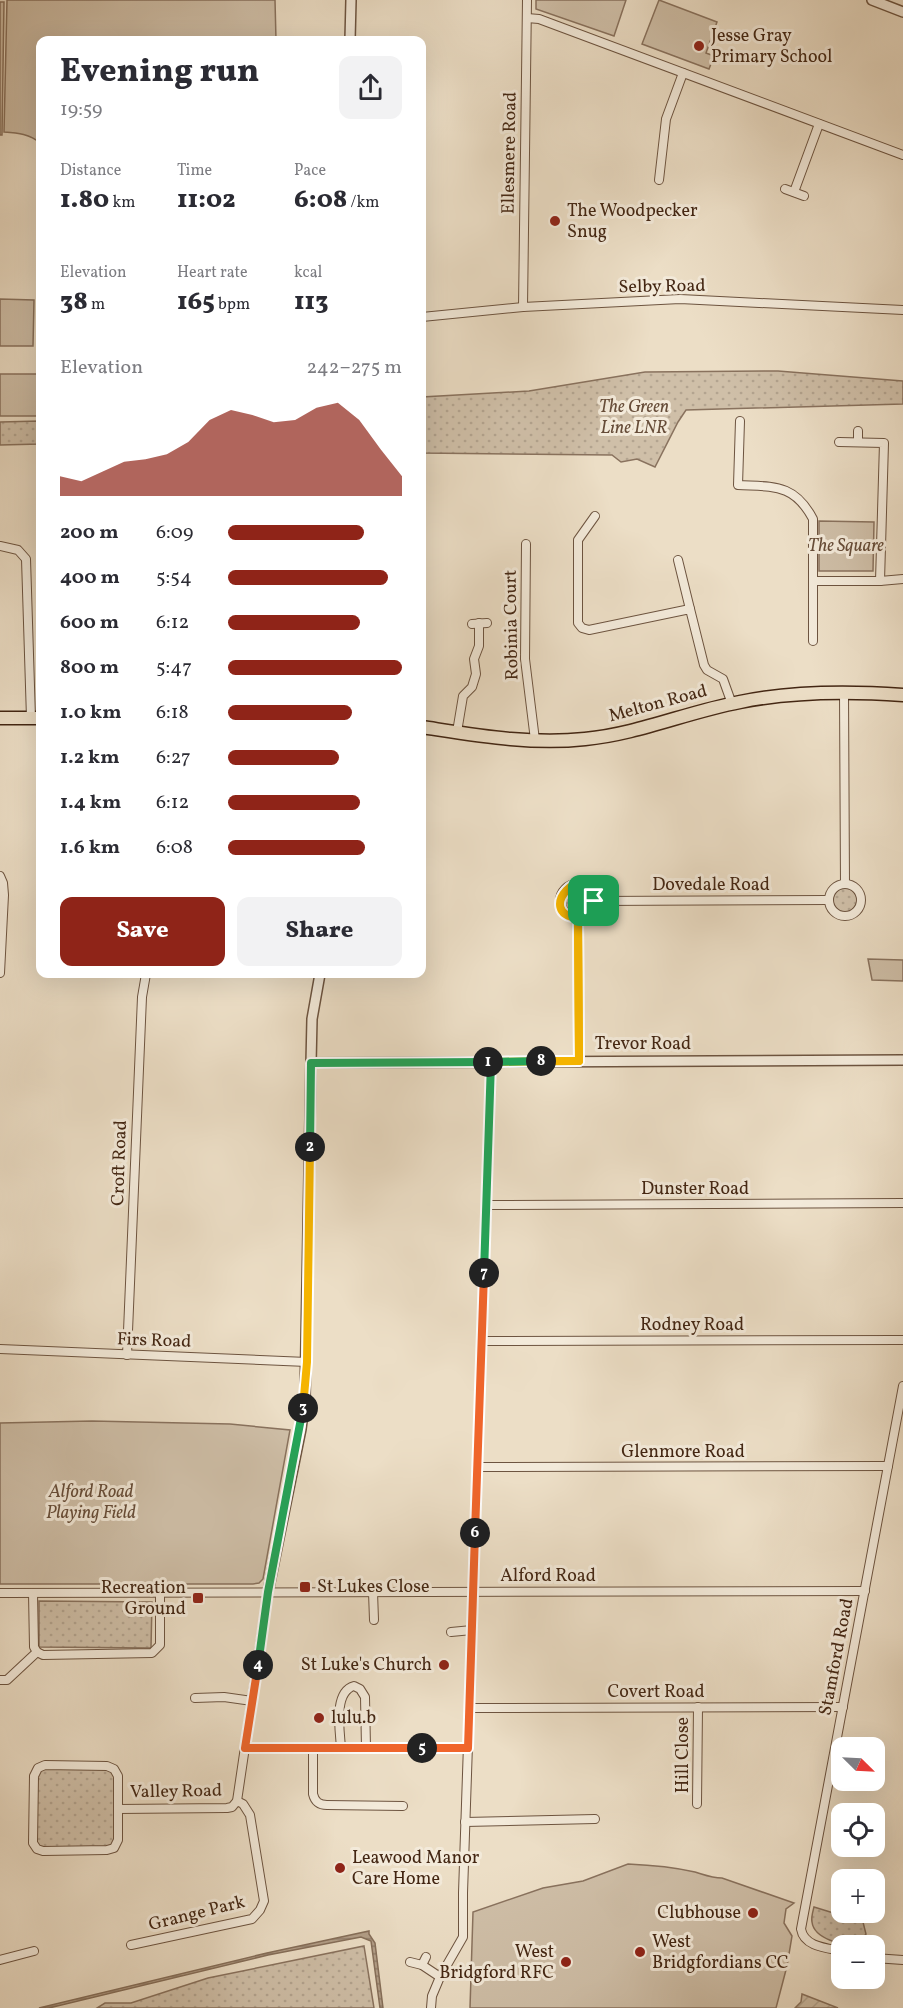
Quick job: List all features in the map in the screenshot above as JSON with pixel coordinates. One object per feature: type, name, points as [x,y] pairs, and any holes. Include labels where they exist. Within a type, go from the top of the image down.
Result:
[{"type":"main road","name":"Melton Road","points":[[426,728],[535,741],[582,740],[612,736],[763,698],[844,692],[903,695]]},
{"type":"main road","points":[[0,718],[36,718]]},
{"type":"street","points":[[350,36],[351,0]]},
{"type":"street","name":"Ellesmere Road","points":[[523,307],[527,0]]},
{"type":"street","points":[[872,0],[903,12]]},
{"type":"street","points":[[526,18],[539,20],[903,155]]},
{"type":"street","points":[[658,180],[666,118],[683,73]]},
{"type":"street","points":[[794,192],[819,124]]},
{"type":"street","points":[[785,189],[804,196]]},
{"type":"street","name":"Selby Road","points":[[426,317],[523,307],[680,299],[903,310]]},
{"type":"street","points":[[740,422],[738,485],[786,489],[810,513],[814,526],[813,641]]},
{"type":"street","points":[[858,430],[858,442]]},
{"type":"street","points":[[839,442],[884,443],[880,581]]},
{"type":"street","points":[[595,516],[578,540],[578,623],[582,628],[589,630],[690,609]]},
{"type":"street","name":"Robinia Court","points":[[526,544],[525,659],[535,741]]},
{"type":"street","points":[[0,546],[18,550],[26,559],[36,718]]},
{"type":"street","points":[[678,560],[704,665],[707,670],[723,679],[732,704]]},
{"type":"street","points":[[814,581],[903,579]]},
{"type":"street","points":[[457,732],[460,708],[464,696],[472,687],[476,674],[474,659],[479,646],[479,623]]},
{"type":"street","points":[[844,692],[844,884]]},
{"type":"street","points":[[0,876],[4,895],[0,973]]},
{"type":"street","points":[[844,884],[850,884],[858,890],[861,900],[858,909],[850,915],[840,915],[832,910],[829,900],[832,890],[844,884]]},
{"type":"street","points":[[572,885],[582,885],[591,891],[594,901],[588,914],[578,918],[568,915],[561,907],[561,896],[572,885]]},
{"type":"street","name":"Dovedale Road","points":[[594,901],[829,900]]},
{"type":"street","points":[[578,918],[579,1061]]},
{"type":"street","name":"Croft Road","points":[[128,1355],[142,997],[145,978]]},
{"type":"street","name":"Valley Road","points":[[118,1809],[232,1808],[237,1801],[268,1592],[301,1429],[307,1362],[312,1019],[319,978]]},
{"type":"street","name":"Trevor Road","points":[[311,1063],[903,1060]]},
{"type":"street","points":[[431,2008],[432,1996],[440,1977],[463,1937],[491,1062]]},
{"type":"street","name":"Dunster Road","points":[[486,1205],[903,1203]]},
{"type":"street","name":"Rodney Road","points":[[482,1341],[903,1340]]},
{"type":"street","name":"Firs Road","points":[[0,1349],[307,1362]]},
{"type":"street","name":"Stamford Road","points":[[831,1949],[817,1946],[802,1934],[804,1913],[903,1386]]},
{"type":"street","name":"Glenmore Road","points":[[477,1467],[888,1466]]},
{"type":"street","name":"Alford Road","points":[[0,1593],[865,1591]]},
{"type":"street","points":[[33,1593],[34,1647],[37,1652],[43,1654],[152,1653],[160,1645],[160,1592]]},
{"type":"street","points":[[373,1592],[374,1620]]},
{"type":"street","points":[[451,1632],[472,1630]]},
{"type":"street","points":[[0,1680],[7,1680],[37,1652]]},
{"type":"street","points":[[341,1748],[341,1697],[346,1690],[354,1686],[360,1689],[365,1697],[366,1748]]},
{"type":"street","points":[[195,1698],[224,1697],[252,1701]]},
{"type":"street","name":"Hill Close","points":[[697,1804],[698,1707]]},
{"type":"street","name":"Covert Road","points":[[469,1708],[843,1707]]},
{"type":"street","points":[[245,1748],[468,1748]]},
{"type":"street","points":[[313,1748],[313,1794],[319,1804],[327,1806],[404,1806]]},
{"type":"street","points":[[45,1765],[107,1766],[114,1769],[118,1776],[118,1809],[118,1840],[114,1848],[43,1851],[37,1849],[33,1843],[33,1776],[38,1768],[45,1765]]},
{"type":"street","name":"Grange Park","points":[[131,1945],[252,1919],[257,1915],[264,1900],[250,1815],[243,1804],[237,1801]]},
{"type":"street","points":[[465,1822],[595,1819]]},
{"type":"street","points":[[0,1960],[33,1951]]},
{"type":"street","points":[[422,1965],[426,1957]]},
{"type":"street","points":[[885,1959],[903,1960]]},
{"type":"street","points":[[410,1962],[422,1965],[440,1977]]},
{"type":"green space","points":[[7,0],[275,0],[276,36],[36,36],[36,140],[28,136],[4,132]]},
{"type":"green space","points":[[536,0],[626,0],[614,36],[536,9]]},
{"type":"green space","points":[[659,0],[717,22],[706,53],[714,56],[709,69],[642,44]]},
{"type":"green space","points":[[0,2],[4,2],[2,135],[0,135]]},
{"type":"green space","points":[[0,299],[34,300],[33,346],[0,346]]},
{"type":"green space","name":"The Green Line LNR","points":[[778,371],[903,381],[903,404],[686,410],[655,467],[637,459],[621,462],[612,455],[426,453],[426,397],[529,391],[645,372]]},
{"type":"green space","points":[[0,374],[36,374],[36,416],[0,416]]},
{"type":"green space","points":[[36,421],[36,444],[0,445],[0,422]]},
{"type":"green space","name":"The Square","points":[[819,521],[874,522],[873,571],[819,571]]},
{"type":"green space","points":[[845,888],[853,892],[857,900],[853,908],[845,912],[837,908],[833,900],[837,892]]},
{"type":"green space","points":[[577,889],[586,892],[589,901],[586,910],[577,913],[568,910],[565,901],[568,892]]},
{"type":"green space","points":[[868,959],[903,960],[903,981],[872,980]]},
{"type":"green space","name":"Alford Road Playing Field","points":[[92,1421],[230,1424],[290,1430],[263,1579],[253,1584],[0,1584],[0,1423]]},
{"type":"green space","points":[[39,1601],[152,1602],[151,1648],[39,1647]]},
{"type":"green space","points":[[107,1766],[118,1776],[114,1848],[37,1849],[34,1776],[38,1768]]},
{"type":"green space","points":[[628,1864],[670,1868],[722,1878],[794,1903],[786,1909],[784,1923],[792,1936],[776,2008],[470,2008],[473,1912],[543,1888],[583,1881]]},
{"type":"green space","points":[[814,1907],[831,1912],[831,1923],[863,1923],[866,1934],[831,1935],[831,1940],[823,1937],[814,1928],[812,1916]]},
{"type":"green space","points":[[364,1946],[374,2008],[97,2008],[105,2003],[131,2003],[208,1978]]},
{"type":"green space","points":[[802,1994],[838,2008],[795,2008],[801,2002]]},
{"type":"shaded area","points":[[369,1931],[375,1943],[383,2008],[380,2008],[371,1941],[361,1937],[268,1955],[49,2008],[39,2008],[267,1953]]},
{"type":"place","name":"Jesse Gray Primary School","points":[[699,46]]},
{"type":"place","name":"The Woodpecker Snug","points":[[555,221]]},
{"type":"place","name":"St Lukes Close","points":[[305,1587]]},
{"type":"place","name":"Recreation Ground","points":[[198,1598]]},
{"type":"place","name":"St Luke's Church","points":[[444,1665]]},
{"type":"place","name":"lulu.b","points":[[319,1718]]},
{"type":"place","name":"Leawood Manor Care Home","points":[[340,1868]]},
{"type":"place","name":"Clubhouse","points":[[753,1913]]},
{"type":"place","name":"West Bridgfordians CC","points":[[640,1952]]},
{"type":"place","name":"West Bridgford RFC","points":[[566,1962]]},
{"type":"route","points":[[594,901],[587,887],[577,884],[563,892],[560,902],[568,915],[578,918],[579,990],[579,1061],[491,1062],[468,1748],[245,1748],[268,1592],[301,1429],[305,1398],[311,1063],[579,1061],[578,918],[588,914],[594,901]]}]
